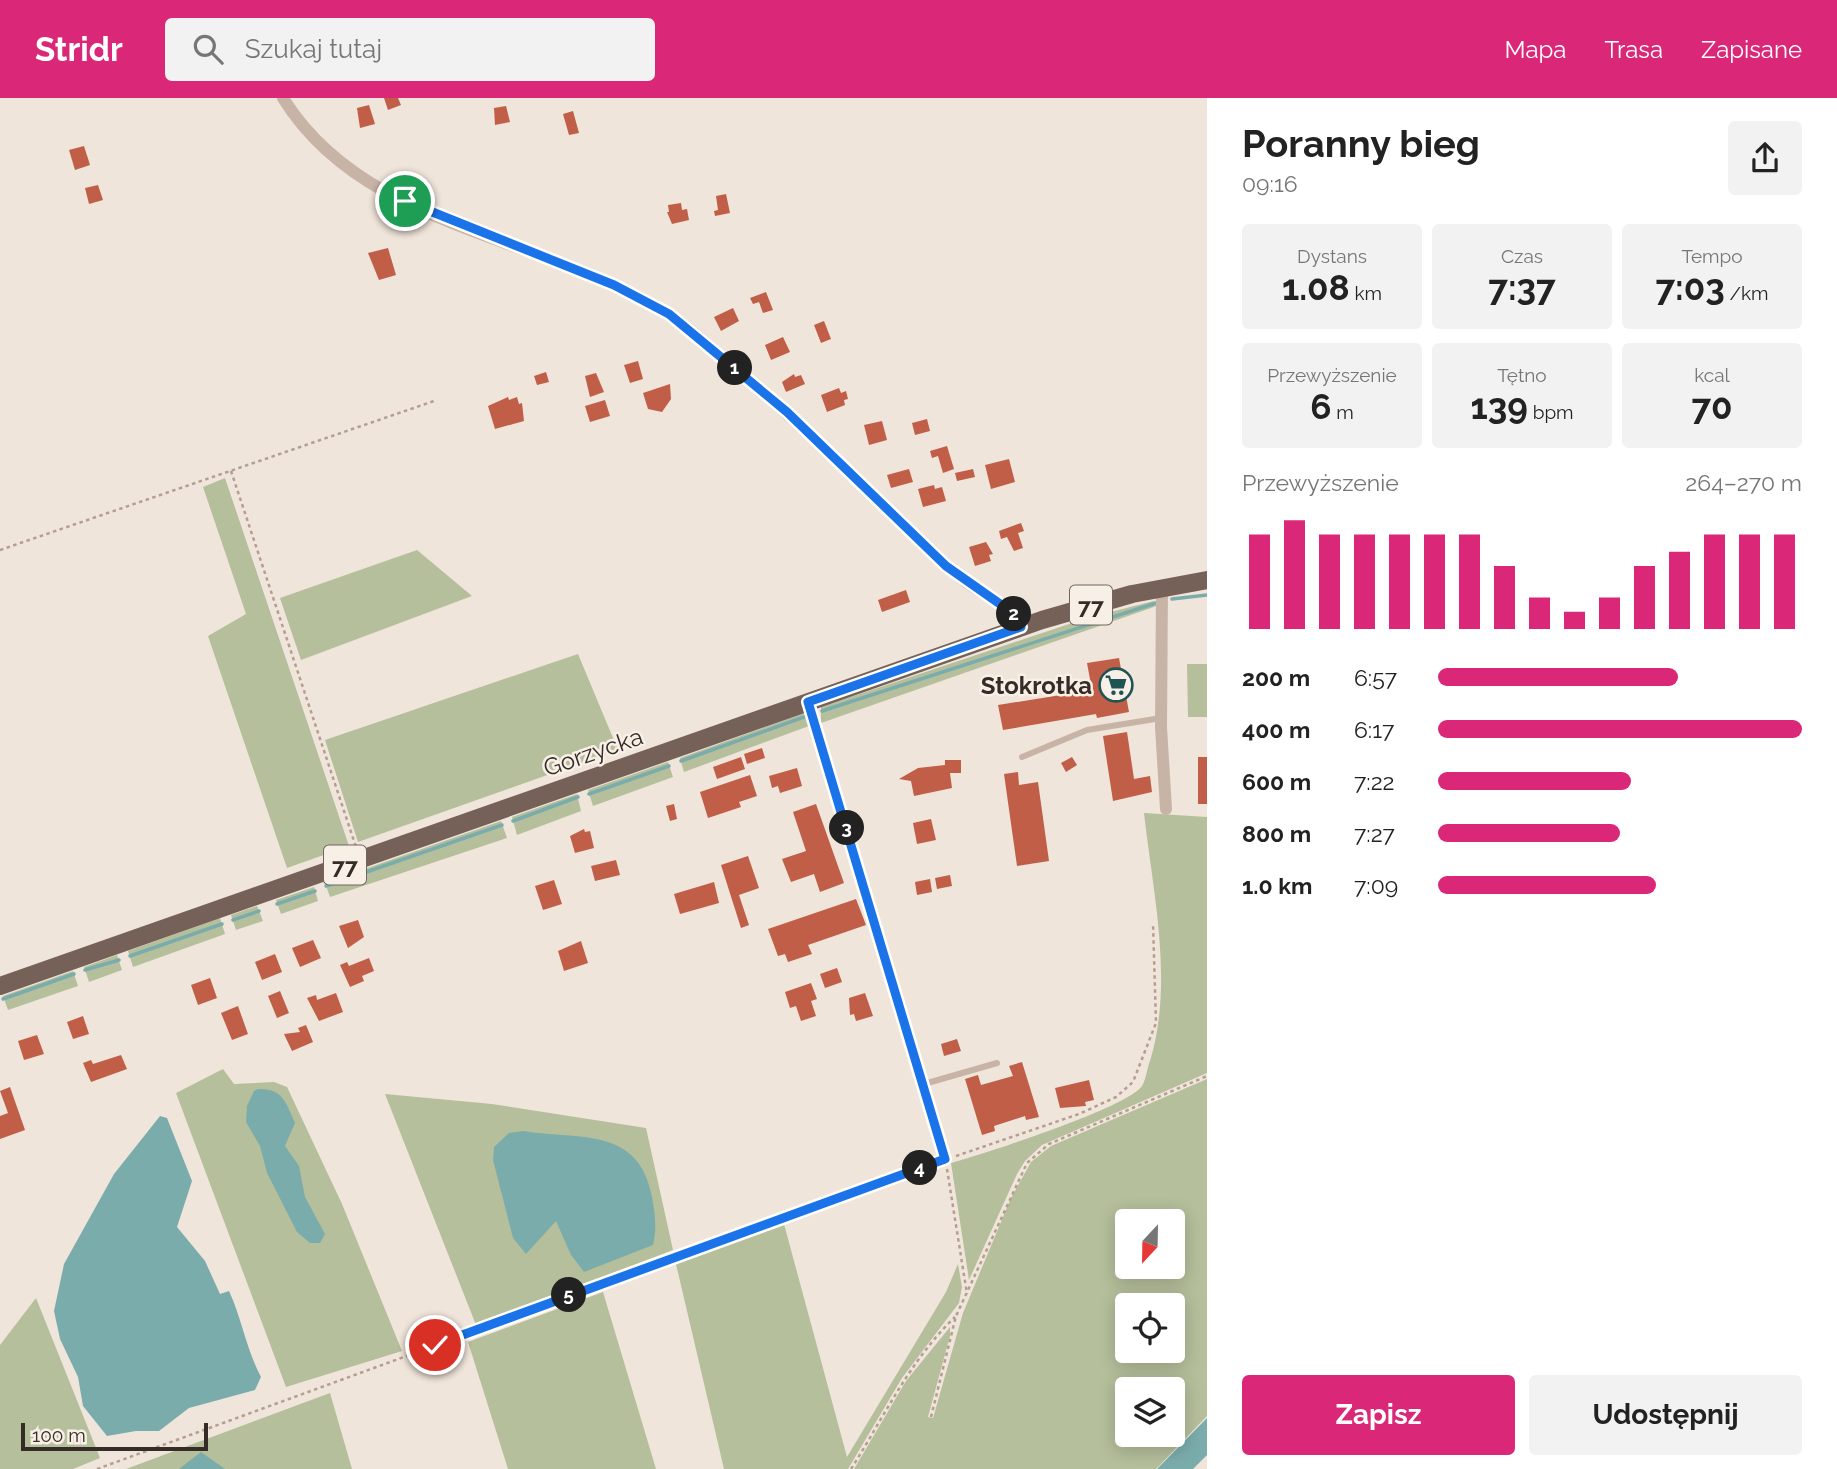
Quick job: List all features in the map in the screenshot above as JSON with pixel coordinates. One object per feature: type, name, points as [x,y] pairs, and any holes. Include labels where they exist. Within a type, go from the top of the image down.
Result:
[{"type":"main road","name":"Gorzycka","points":[[0,986],[1021,627],[1092,605],[1207,580]]},
{"type":"street","points":[[283,98],[307,131],[330,155],[370,184],[474,230],[614,285],[669,314],[787,412],[946,566],[1010,611],[1021,627]]},
{"type":"street","points":[[1162,588],[1161,718],[1167,809]]},
{"type":"street","points":[[808,702],[945,1159]]},
{"type":"lane","points":[[1022,757],[1087,730],[1161,718]]},
{"type":"lane","points":[[924,1084],[997,1063]]},
{"type":"path","points":[[0,550],[437,400]]},
{"type":"path","points":[[231,471],[360,860]]},
{"type":"path","points":[[97,1469],[945,1159],[1079,1114],[1116,1097],[1133,1082],[1156,1023],[1153,923]]},
{"type":"path","points":[[931,1418],[956,1316],[1027,1163],[1037,1152],[1207,1076]]},
{"type":"path","points":[[945,1159],[967,1294]]},
{"type":"path","points":[[851,1469],[904,1379],[939,1332],[956,1316]]},
{"type":"green space","points":[[225,478],[349,846],[287,868],[208,636],[246,614],[203,487]]},
{"type":"green space","points":[[417,550],[472,596],[301,660],[280,598]]},
{"type":"green space","points":[[1154,601],[1156,606],[1151,608],[821,723],[821,707],[1087,618]]},
{"type":"green space","points":[[578,654],[618,750],[358,842],[325,740]]},
{"type":"green space","points":[[1187,664],[1207,664],[1207,717],[1188,717]]},
{"type":"green space","points":[[804,713],[809,726],[684,772],[680,758]]},
{"type":"green space","points":[[668,762],[673,777],[593,806],[588,790]]},
{"type":"green space","points":[[577,794],[581,811],[517,835],[512,817]]},
{"type":"green space","points":[[1144,813],[1207,817],[1207,1073],[1042,1145],[1025,1161],[1017,1174],[969,1280],[951,1163],[1083,1118],[1131,1095],[1145,1081],[1157,1031],[1161,969]]},
{"type":"green space","points":[[501,821],[507,838],[330,897],[325,883]]},
{"type":"green space","points":[[314,887],[318,901],[281,914],[276,900]]},
{"type":"green space","points":[[257,906],[263,921],[236,930],[231,915]]},
{"type":"green space","points":[[220,918],[225,934],[133,967],[128,951]]},
{"type":"green space","points":[[117,955],[122,970],[89,982],[84,967]]},
{"type":"green space","points":[[73,971],[78,986],[8,1010],[3,996]]},
{"type":"green space","points":[[223,1069],[234,1084],[274,1082],[287,1087],[342,1204],[402,1351],[286,1387],[176,1093]]},
{"type":"green space","points":[[1207,1079],[1207,1416],[1185,1439],[1185,1377],[1115,1377],[1115,1447],[1177,1447],[1156,1469],[854,1469],[906,1381],[950,1327],[950,1336],[928,1417],[933,1418],[963,1313],[1011,1198],[1031,1162],[1051,1146]]},
{"type":"green space","points":[[385,1094],[492,1104],[646,1128],[673,1250],[476,1325]]},
{"type":"green space","points":[[784,1224],[847,1457],[946,1292],[958,1264],[962,1287],[959,1303],[902,1378],[848,1469],[724,1469],[676,1264]]},
{"type":"green space","points":[[603,1292],[656,1469],[508,1469],[468,1342]]},
{"type":"green space","points":[[36,1298],[100,1458],[73,1469],[0,1469],[0,1345]]},
{"type":"green space","points":[[330,1393],[352,1469],[126,1469]]},
{"type":"water","points":[[258,1089],[278,1094],[286,1103],[295,1123],[285,1146],[299,1166],[305,1197],[325,1234],[320,1243],[310,1243],[297,1232],[267,1173],[260,1146],[246,1122],[247,1106],[254,1091]]},
{"type":"water","points":[[160,1116],[167,1118],[192,1181],[177,1227],[205,1261],[220,1294],[229,1291],[261,1377],[255,1390],[189,1408],[159,1431],[136,1431],[107,1436],[83,1406],[78,1377],[60,1339],[54,1311],[64,1264],[114,1174]]},
{"type":"water","points":[[523,1131],[604,1141],[620,1147],[634,1158],[645,1174],[652,1197],[655,1221],[653,1245],[584,1272],[571,1255],[556,1221],[526,1254],[513,1238],[493,1160],[494,1147],[509,1133]]},
{"type":"water","points":[[1207,1418],[1207,1455],[1193,1469],[1157,1469],[1179,1447],[1185,1447],[1185,1440]]},
{"type":"water","points":[[201,1452],[225,1469],[179,1469]]},
{"type":"building","points":[[384,98],[398,98],[401,105],[388,110]]},
{"type":"building","points":[[369,105],[375,124],[360,128],[357,108]]},
{"type":"building","points":[[506,106],[510,122],[495,125],[494,108]]},
{"type":"building","points":[[573,111],[579,133],[569,135],[563,114]]},
{"type":"building","points":[[84,146],[90,165],[75,170],[69,150]]},
{"type":"building","points":[[98,185],[103,200],[89,204],[85,188]]},
{"type":"building","points":[[726,194],[730,213],[715,216],[714,211],[718,210],[716,196]]},
{"type":"building","points":[[681,203],[682,210],[687,209],[689,220],[672,224],[667,212],[668,205]]},
{"type":"building","points":[[388,248],[396,275],[379,280],[368,253]]},
{"type":"building","points":[[766,292],[773,310],[763,313],[759,302],[753,304],[750,298]]},
{"type":"building","points":[[733,308],[739,321],[721,331],[714,317]]},
{"type":"building","points":[[824,321],[831,339],[821,343],[814,325]]},
{"type":"building","points":[[783,337],[790,352],[771,360],[765,345]]},
{"type":"building","points":[[638,361],[643,379],[630,383],[624,365]]},
{"type":"building","points":[[546,372],[549,382],[537,385],[534,376]]},
{"type":"building","points":[[596,373],[604,392],[590,397],[585,376]]},
{"type":"building","points":[[794,374],[795,377],[801,375],[805,384],[786,392],[782,382]]},
{"type":"building","points":[[670,384],[671,399],[662,412],[648,409],[643,393]]},
{"type":"building","points":[[839,388],[841,393],[846,391],[848,399],[844,400],[845,405],[827,412],[821,395]]},
{"type":"building","points":[[508,397],[509,400],[517,397],[519,404],[522,403],[524,421],[495,429],[488,406]]},
{"type":"building","points":[[605,400],[610,416],[590,422],[585,406]]},
{"type":"building","points":[[927,419],[930,431],[915,435],[912,423]]},
{"type":"building","points":[[882,421],[887,440],[869,445],[864,425]]},
{"type":"building","points":[[947,446],[954,469],[943,473],[938,456],[932,458],[930,451]]},
{"type":"building","points":[[1009,459],[1015,482],[991,489],[985,465]]},
{"type":"building","points":[[909,469],[913,482],[891,488],[887,475]]},
{"type":"building","points":[[973,469],[975,477],[957,481],[955,473]]},
{"type":"building","points":[[934,485],[935,489],[942,487],[946,501],[923,507],[918,489]]},
{"type":"building","points":[[1021,523],[1024,531],[1018,533],[1023,548],[1014,551],[1007,537],[1001,539],[999,531]]},
{"type":"building","points":[[986,542],[993,554],[989,555],[991,561],[975,566],[969,547]]},
{"type":"building","points":[[906,590],[910,602],[882,612],[878,600]]},
{"type":"building","points":[[1119,658],[1129,712],[1097,718],[1096,714],[1003,730],[998,705],[1092,690],[1087,663]]},
{"type":"building","points":[[1127,732],[1134,779],[1150,776],[1152,792],[1113,801],[1103,736]]},
{"type":"building","points":[[762,748],[765,758],[747,764],[744,754]]},
{"type":"building","points":[[741,757],[745,769],[717,779],[713,767]]},
{"type":"building","points":[[1072,757],[1077,765],[1066,772],[1061,763]]},
{"type":"building","points":[[1198,757],[1207,757],[1207,804],[1198,804]]},
{"type":"building","points":[[945,760],[961,760],[961,773],[950,773],[952,788],[914,796],[911,781],[899,779],[918,768],[945,765]]},
{"type":"building","points":[[797,768],[802,786],[780,793],[778,786],[772,788],[769,776]]},
{"type":"building","points":[[1018,772],[1019,785],[1038,782],[1049,861],[1017,866],[1004,774]]},
{"type":"building","points":[[750,775],[757,796],[739,802],[741,807],[708,818],[700,792]]},
{"type":"building","points":[[674,804],[677,819],[670,821],[666,806]]},
{"type":"building","points":[[816,804],[844,883],[820,892],[814,874],[791,882],[782,859],[806,851],[793,812]]},
{"type":"building","points":[[931,819],[936,840],[917,844],[913,823]]},
{"type":"building","points":[[584,829],[585,832],[590,831],[594,848],[575,853],[570,836]]},
{"type":"building","points":[[748,856],[759,888],[739,895],[749,925],[741,928],[721,865]]},
{"type":"building","points":[[616,860],[620,875],[595,881],[591,866]]},
{"type":"building","points":[[950,875],[952,886],[937,889],[935,878]]},
{"type":"building","points":[[930,879],[932,892],[917,895],[915,882]]},
{"type":"building","points":[[554,880],[562,904],[543,910],[535,886]]},
{"type":"building","points":[[714,882],[719,903],[680,914],[674,894]]},
{"type":"building","points":[[856,899],[866,925],[808,945],[812,954],[788,962],[785,954],[778,956],[768,929]]},
{"type":"building","points":[[358,920],[364,937],[348,948],[339,926]]},
{"type":"building","points":[[313,940],[321,958],[300,967],[292,948]]},
{"type":"building","points":[[581,941],[588,963],[564,971],[558,951]]},
{"type":"building","points":[[275,954],[282,972],[262,980],[255,962]]},
{"type":"building","points":[[369,958],[374,971],[362,976],[364,981],[350,987],[340,965],[347,962],[349,966]]},
{"type":"building","points":[[837,968],[842,982],[825,988],[820,974]]},
{"type":"building","points":[[210,978],[217,998],[198,1005],[191,985]]},
{"type":"building","points":[[811,983],[817,999],[811,1001],[816,1016],[801,1021],[796,1006],[790,1008],[785,992]]},
{"type":"building","points":[[280,991],[289,1013],[277,1018],[268,996]]},
{"type":"building","points":[[336,993],[343,1012],[319,1021],[307,998],[316,995],[317,1000]]},
{"type":"building","points":[[865,993],[873,1016],[856,1021],[854,1014],[850,1015],[849,998]]},
{"type":"building","points":[[238,1006],[248,1034],[232,1040],[221,1013]]},
{"type":"building","points":[[83,1016],[89,1034],[73,1039],[67,1022]]},
{"type":"building","points":[[306,1025],[313,1042],[292,1051],[284,1034],[300,1032],[298,1028]]},
{"type":"building","points":[[37,1035],[44,1054],[24,1060],[18,1041]]},
{"type":"building","points":[[957,1039],[961,1051],[944,1056],[941,1044]]},
{"type":"building","points":[[121,1055],[127,1069],[91,1082],[83,1063],[91,1060],[93,1064]]},
{"type":"building","points":[[1022,1062],[1039,1117],[1026,1120],[1025,1116],[994,1126],[995,1131],[982,1135],[965,1079],[978,1075],[981,1085],[1013,1076],[1009,1066]]},
{"type":"building","points":[[1089,1080],[1094,1100],[1085,1102],[1086,1106],[1060,1108],[1055,1088]]},
{"type":"building","points":[[10,1087],[25,1130],[0,1139],[0,1116],[8,1113],[0,1091]]},
{"type":"waterway","points":[[1172,599],[1207,595]]},
{"type":"waterway","points":[[822,711],[1156,603]]},
{"type":"waterway","points":[[681,761],[804,717]]},
{"type":"waterway","points":[[589,794],[669,766]]},
{"type":"waterway","points":[[513,821],[578,797]]},
{"type":"waterway","points":[[326,886],[502,825]]},
{"type":"waterway","points":[[277,904],[315,891]]},
{"type":"waterway","points":[[233,920],[259,911]]},
{"type":"waterway","points":[[130,956],[222,924]]},
{"type":"waterway","points":[[85,970],[119,960]]},
{"type":"waterway","points":[[3,999],[74,974]]},
{"type":"place","name":"Stokrotka","points":[[1116,685]]},
{"type":"route","points":[[405,201],[614,285],[669,314],[787,412],[946,566],[1010,611],[1016,616],[1021,627],[808,702],[945,1159],[435,1345]]}]
